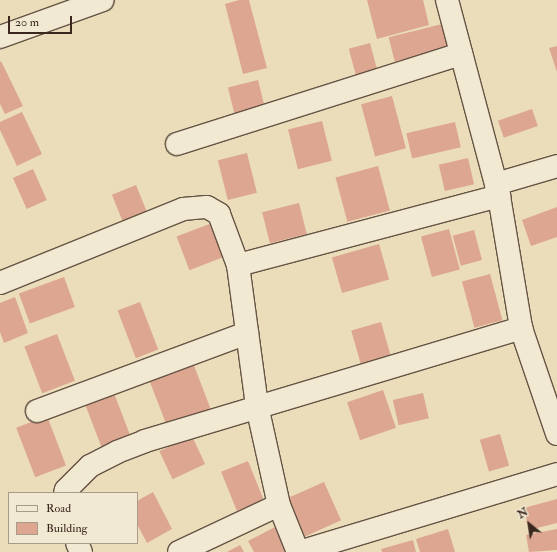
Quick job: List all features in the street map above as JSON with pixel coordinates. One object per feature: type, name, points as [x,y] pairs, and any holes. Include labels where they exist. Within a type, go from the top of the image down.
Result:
[{"type":"street","points":[[0,37],[102,0]]},
{"type":"street","points":[[447,0],[497,190],[521,328],[557,434]]},
{"type":"street","points":[[177,144],[462,54]]},
{"type":"street","points":[[238,265],[497,190],[557,166]]},
{"type":"street","points":[[0,283],[183,209],[207,207],[219,214],[238,265],[258,406],[279,505],[299,552],[557,474]]},
{"type":"street","points":[[66,492],[66,490],[90,466],[117,452],[145,441],[521,328]]},
{"type":"street","points":[[37,412],[247,333]]},
{"type":"street","points":[[179,552],[279,505]]},
{"type":"building","points":[[239,0],[249,0],[267,68],[243,74],[225,4]]},
{"type":"building","points":[[367,0],[423,0],[429,25],[377,39]]},
{"type":"building","points":[[442,24],[448,48],[395,62],[389,37]]},
{"type":"building","points":[[370,43],[377,70],[356,76],[349,49]]},
{"type":"building","points":[[557,46],[557,72],[549,48]]},
{"type":"building","points":[[1,61],[23,106],[5,114],[0,104]]},
{"type":"building","points":[[258,80],[267,115],[237,122],[228,87]]},
{"type":"building","points":[[392,96],[406,148],[375,156],[361,104]]},
{"type":"building","points":[[532,109],[538,126],[504,138],[498,121]]},
{"type":"building","points":[[22,112],[42,154],[17,166],[0,130],[0,122]]},
{"type":"building","points":[[322,121],[332,161],[298,169],[288,129]]},
{"type":"building","points":[[455,122],[461,147],[412,159],[406,133]]},
{"type":"building","points":[[247,153],[257,193],[228,200],[218,160]]},
{"type":"building","points":[[468,158],[474,184],[445,191],[439,165]]},
{"type":"building","points":[[378,166],[390,210],[347,222],[335,177]]},
{"type":"building","points":[[33,169],[47,200],[27,209],[13,178]]},
{"type":"building","points":[[136,185],[149,217],[125,227],[112,195]]},
{"type":"building","points":[[299,203],[307,234],[270,243],[262,212]]},
{"type":"building","points":[[557,207],[557,237],[531,246],[522,220]]},
{"type":"building","points":[[212,223],[225,257],[189,270],[177,237]]},
{"type":"building","points":[[449,229],[460,270],[432,277],[421,237]]},
{"type":"building","points":[[474,230],[482,260],[461,266],[453,236]]},
{"type":"building","points":[[379,244],[389,280],[342,293],[332,258]]},
{"type":"building","points":[[490,274],[502,320],[474,328],[462,282]]},
{"type":"building","points":[[64,277],[75,307],[30,323],[19,293]]},
{"type":"building","points":[[15,297],[28,333],[4,343],[0,332],[0,303]]},
{"type":"building","points":[[140,302],[158,350],[136,358],[118,311]]},
{"type":"building","points":[[381,322],[391,357],[361,365],[351,331]]},
{"type":"building","points":[[57,334],[75,381],[42,393],[24,347]]},
{"type":"building","points":[[193,363],[212,412],[168,429],[149,380]]},
{"type":"building","points":[[112,388],[132,441],[103,452],[83,399]]},
{"type":"building","points":[[383,390],[396,428],[360,440],[347,402]]},
{"type":"building","points":[[423,393],[429,418],[399,425],[393,400]]},
{"type":"building","points":[[47,416],[66,465],[35,477],[16,428]]},
{"type":"building","points":[[500,434],[509,466],[489,472],[480,440]]},
{"type":"building","points":[[192,436],[205,464],[172,479],[159,451]]},
{"type":"building","points":[[248,461],[264,500],[237,511],[221,472]]},
{"type":"building","points":[[324,482],[341,520],[305,537],[287,498]]},
{"type":"building","points":[[153,492],[172,529],[147,543],[138,526],[138,500]]},
{"type":"building","points":[[557,499],[557,523],[529,530],[524,508]]},
{"type":"building","points":[[275,527],[288,552],[254,552],[248,541]]},
{"type":"building","points":[[448,529],[455,552],[420,552],[416,539]]},
{"type":"building","points":[[557,529],[557,550],[529,552],[526,535]]},
{"type":"building","points":[[413,540],[416,552],[382,552],[381,549]]},
{"type":"building","points":[[240,545],[244,552],[227,552]]}]
